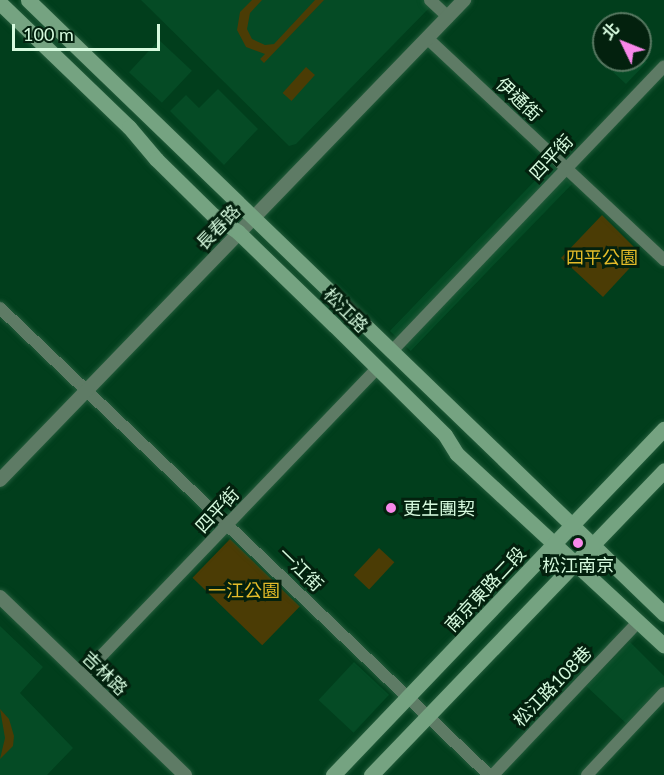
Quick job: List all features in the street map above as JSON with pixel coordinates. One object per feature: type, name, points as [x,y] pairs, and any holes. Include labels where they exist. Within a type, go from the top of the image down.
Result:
[{"type":"main road","name":"松江路","points":[[28,0],[570,527],[664,614]]},
{"type":"main road","name":"松江路","points":[[0,3],[129,127],[199,201],[222,223],[238,232],[445,435],[457,454],[540,533],[556,543],[664,646]]},
{"type":"main road","name":"南京東路二段","points":[[333,775],[664,429]]},
{"type":"main road","points":[[371,775],[664,470]]},
{"type":"street","points":[[430,0],[448,17]]},
{"type":"street","name":"長春路","points":[[0,480],[464,0]]},
{"type":"street","name":"伊通街","points":[[427,38],[664,260]]},
{"type":"street","name":"四平街","points":[[392,352],[664,66]]},
{"type":"street","name":"一江街","points":[[0,308],[491,775]]},
{"type":"street","name":"四平街","points":[[82,676],[377,368]]},
{"type":"street","name":"吉林路","points":[[0,597],[184,775]]},
{"type":"street","name":"松江路108巷","points":[[491,775],[638,622]]},
{"type":"street","points":[[587,775],[664,693]]},
{"type":"shaded area","points":[[141,0],[437,0],[296,144],[289,146]]},
{"type":"shaded area","points":[[159,40],[192,71],[162,103],[129,72]]},
{"type":"shaded area","points":[[613,72],[637,72],[626,84]]},
{"type":"shaded area","points":[[218,89],[258,129],[224,165],[170,111],[186,95],[199,108]]},
{"type":"shaded area","points":[[551,164],[572,184],[411,351],[390,331]]},
{"type":"shaded area","points":[[0,626],[43,667],[20,693],[73,748],[47,775],[0,775]]},
{"type":"shaded area","points":[[630,642],[664,676],[664,690],[629,726],[586,686]]},
{"type":"shaded area","points":[[354,662],[389,695],[354,733],[319,700]]},
{"type":"green space","points":[[252,0],[262,0],[250,13],[247,29],[252,39],[265,45],[274,44],[315,0],[324,0],[264,63],[260,59],[265,54],[246,47],[237,30],[240,12]]},
{"type":"green space","points":[[306,67],[315,75],[291,101],[283,93]]},
{"type":"green space","name":"四平公園","points":[[602,215],[637,250],[639,258],[603,297],[561,258]]},
{"type":"green space","name":"一江公園","points":[[230,539],[300,606],[262,645],[192,578]]},
{"type":"green space","points":[[379,548],[394,562],[369,589],[354,575]]},
{"type":"green space","points":[[0,709],[9,719],[14,736],[13,746],[0,759],[5,738]]},
{"type":"place","name":"更生團契","points":[[391,508]]},
{"type":"place","name":"松江南京","points":[[578,543]]}]
